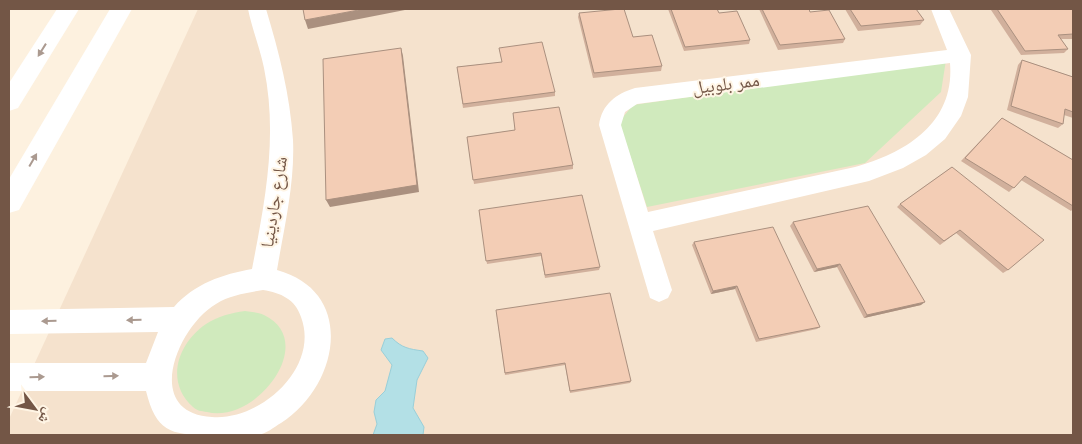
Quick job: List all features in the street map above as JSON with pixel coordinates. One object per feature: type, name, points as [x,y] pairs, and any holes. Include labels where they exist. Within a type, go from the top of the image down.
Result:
[{"type":"main road","points":[[9,102],[68,9]]},
{"type":"main road","points":[[9,202],[121,9]]},
{"type":"street","name":"شارع جاردينيا","points":[[257,9],[274,69],[282,141],[280,181],[263,279]]},
{"type":"street","points":[[640,224],[872,171],[894,163],[930,140],[943,126],[954,109],[960,91],[962,73],[961,55],[954,35],[940,9]]},
{"type":"street","name":"ممر بلوبيل","points":[[659,290],[610,125],[613,110],[626,99],[644,95],[961,55]]},
{"type":"street","points":[[263,279],[286,284],[305,297],[317,316],[320,341],[313,368],[296,394],[272,415],[243,428],[212,434],[183,424],[164,404],[156,377],[162,347],[179,319],[204,296],[233,283],[263,279]]},
{"type":"street","points":[[9,322],[179,319]]},
{"type":"street","points":[[9,377],[156,377]]},
{"type":"shaded area","points":[[198,9],[1073,9],[1073,435],[9,435],[9,419]]},
{"type":"green space","points":[[946,60],[941,92],[865,163],[647,207],[619,122],[633,105]]},
{"type":"green space","points":[[245,311],[264,315],[279,327],[285,343],[283,360],[275,378],[262,393],[245,406],[226,412],[199,411],[184,397],[179,386],[177,375],[182,352],[196,332],[206,324],[225,315]]},
{"type":"water","points":[[392,338],[406,348],[423,351],[428,358],[417,380],[413,408],[424,427],[423,435],[373,435],[377,424],[374,412],[376,400],[385,391],[392,365],[381,350],[385,339]]},
{"type":"building","points":[[303,9],[364,9],[305,20]]},
{"type":"building","points":[[624,9],[633,37],[652,35],[662,66],[594,73],[579,13]]},
{"type":"building","points":[[671,9],[717,9],[719,13],[737,11],[750,40],[685,47]]},
{"type":"building","points":[[762,9],[809,9],[810,12],[829,10],[845,39],[780,45]]},
{"type":"building","points":[[850,9],[916,9],[924,20],[861,26]]},
{"type":"building","points":[[997,9],[1073,9],[1073,34],[1058,35],[1068,49],[1025,51]]},
{"type":"building","points":[[542,42],[555,92],[463,104],[457,67],[502,62],[499,48]]},
{"type":"building","points":[[401,48],[417,185],[326,200],[323,59]]},
{"type":"building","points":[[1022,60],[1073,77],[1073,112],[1065,109],[1063,124],[1011,106]]},
{"type":"building","points":[[559,107],[573,165],[473,180],[467,137],[515,130],[513,113]]},
{"type":"building","points":[[1002,118],[1073,160],[1073,206],[1025,176],[1014,188],[965,158]]},
{"type":"building","points":[[952,167],[1044,240],[1008,270],[960,230],[944,241],[900,204]]},
{"type":"building","points":[[582,195],[600,267],[545,275],[541,253],[486,261],[479,210]]},
{"type":"building","points":[[868,206],[925,302],[867,315],[840,264],[817,269],[793,222]]},
{"type":"building","points":[[773,227],[820,327],[759,339],[737,286],[713,291],[694,242]]},
{"type":"building","points":[[610,293],[631,381],[570,391],[565,363],[505,373],[496,310]]}]
